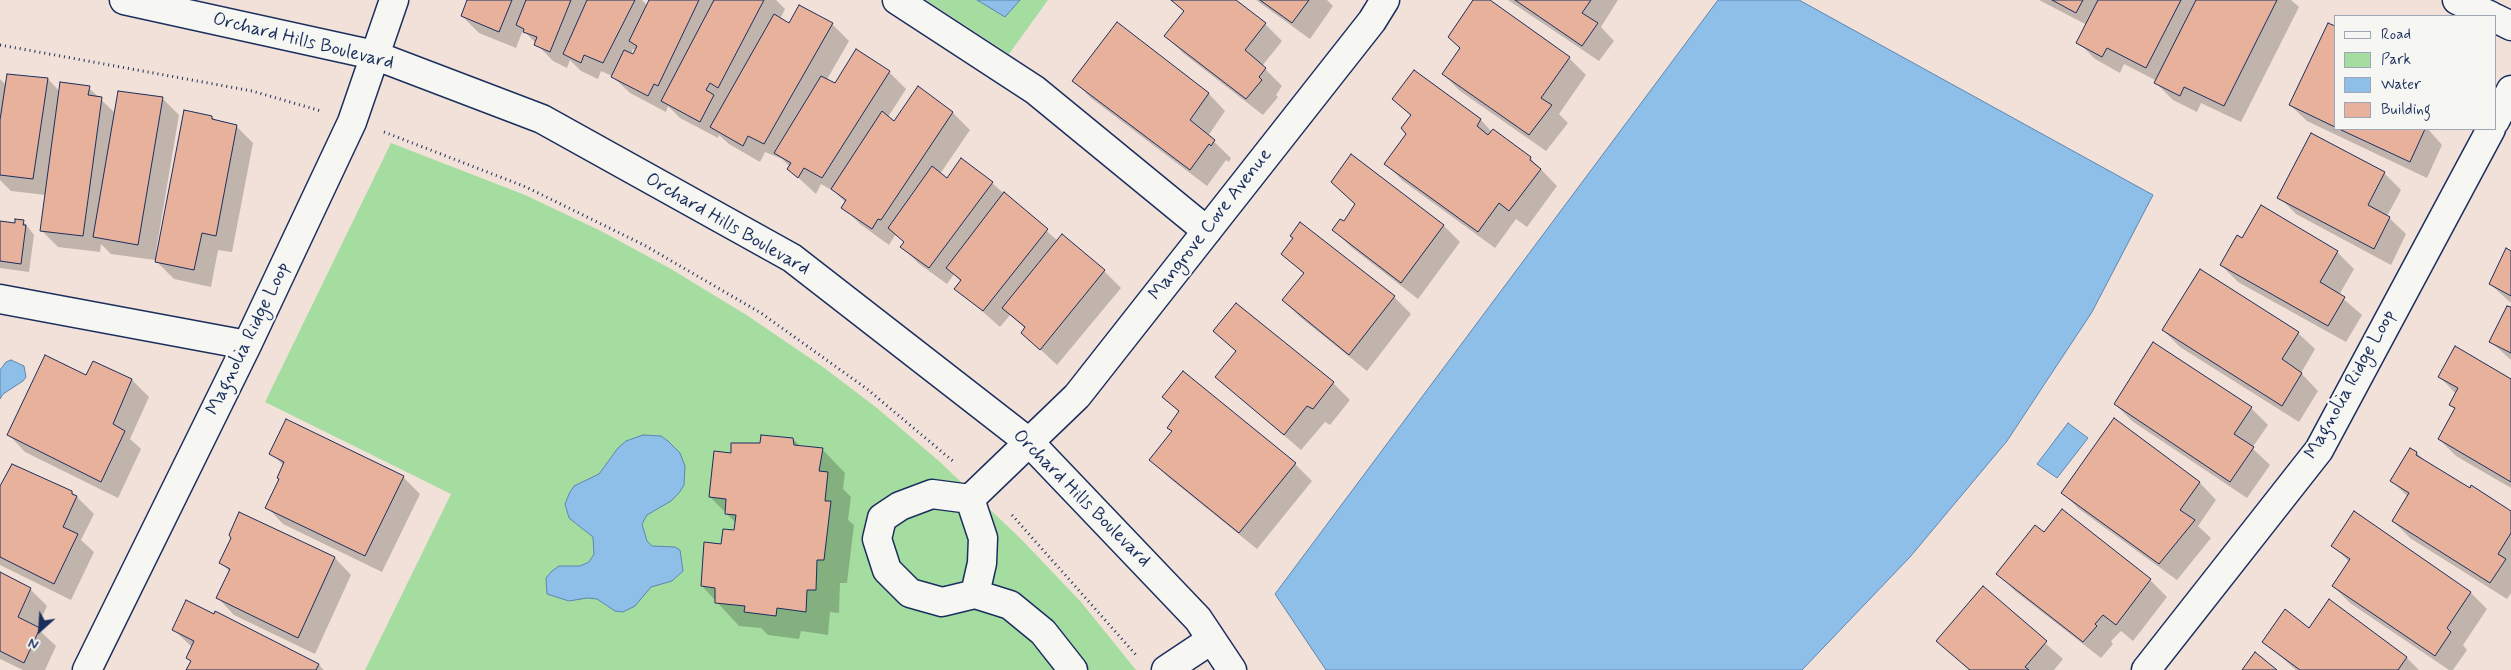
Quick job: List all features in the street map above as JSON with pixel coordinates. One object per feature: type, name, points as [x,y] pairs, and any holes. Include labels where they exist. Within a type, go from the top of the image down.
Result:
[{"type":"street","name":"Orchard Hills Boulevard","points":[[124,0],[374,56],[542,119],[792,258],[1030,443],[1198,619],[1232,670]]},
{"type":"street","name":"Magnolia Ridge Loop","points":[[87,670],[247,345],[352,122],[394,0]]},
{"type":"street","points":[[897,0],[1035,90],[1207,231]]},
{"type":"street","name":"Mangrove Cove Avenue","points":[[977,492],[1077,396],[1372,21],[1385,0]]},
{"type":"street","points":[[2457,0],[2489,15]]},
{"type":"street","points":[[2496,18],[2511,26]]},
{"type":"street","points":[[2496,119],[2511,90]]},
{"type":"street","name":"Magnolia Ridge Loop","points":[[2146,670],[2319,450],[2489,130]]},
{"type":"street","points":[[0,299],[247,345]]},
{"type":"street","points":[[974,594],[982,563],[983,538],[977,492],[932,494],[900,506],[882,518],[877,538],[887,570],[910,593],[942,602],[974,594],[1010,605],[1043,632],[1073,670]]},
{"type":"street","points":[[1154,666],[1211,640]]},
{"type":"path","points":[[0,46],[252,91],[405,138],[526,187],[644,244],[769,318],[867,389],[977,492],[993,493],[1154,666]]},
{"type":"green space","points":[[926,0],[1048,0],[1009,54]]},
{"type":"green space","points":[[391,143],[525,195],[601,231],[671,269],[748,316],[823,367],[877,408],[940,462],[1021,539],[1081,602],[1136,670],[365,670],[451,494],[265,402]]},
{"type":"water","points":[[977,0],[1020,0],[1005,17]]},
{"type":"water","points":[[1718,0],[1799,0],[2153,195],[2092,312],[2007,441],[1910,557],[1802,670],[1326,670],[1275,594]]},
{"type":"water","points":[[11,360],[24,366],[26,377],[3,394],[0,399],[0,370],[6,362]]},
{"type":"water","points":[[2068,423],[2088,438],[2057,478],[2037,464]]},
{"type":"water","points":[[643,435],[661,436],[668,441],[680,453],[685,466],[684,485],[679,493],[671,501],[647,515],[642,524],[647,541],[652,546],[675,547],[680,550],[683,571],[672,581],[651,587],[635,606],[623,612],[615,611],[597,599],[587,598],[569,601],[547,594],[546,578],[552,571],[559,566],[580,566],[589,562],[594,554],[593,537],[569,518],[565,504],[569,494],[574,486],[599,474],[618,448],[626,441]]},
{"type":"building","points":[[467,0],[512,0],[499,32],[461,16]]},
{"type":"building","points":[[526,0],[571,0],[550,52],[534,45],[537,37],[523,32],[524,29],[516,25]]},
{"type":"building","points":[[587,0],[635,0],[603,63],[584,55],[581,63],[563,54]]},
{"type":"building","points":[[649,0],[699,0],[658,86],[654,84],[648,96],[611,77],[624,50],[633,54],[637,46],[629,41]]},
{"type":"building","points":[[714,0],[764,0],[718,88],[710,83],[706,90],[714,95],[700,122],[661,101]]},
{"type":"building","points":[[1171,0],[1236,0],[1266,23],[1245,50],[1266,68],[1259,77],[1262,80],[1246,99],[1164,36],[1184,11]]},
{"type":"building","points":[[1260,0],[1309,0],[1292,23]]},
{"type":"building","points":[[1473,0],[1490,0],[1570,57],[1541,98],[1552,105],[1529,135],[1442,74],[1460,48],[1448,37]]},
{"type":"building","points":[[1515,0],[1591,0],[1582,13],[1598,23],[1582,46]]},
{"type":"building","points":[[2052,0],[2083,0],[2076,13]]},
{"type":"building","points":[[2098,0],[2181,0],[2146,68],[2107,48],[2102,57],[2076,43]]},
{"type":"building","points":[[2196,0],[2277,0],[2224,106],[2184,87],[2180,96],[2154,83]]},
{"type":"building","points":[[799,5],[833,23],[764,144],[748,136],[743,146],[710,127],[774,14],[789,23]]},
{"type":"building","points":[[1117,22],[1209,93],[1190,120],[1215,140],[1211,146],[1209,144],[1190,170],[1072,81]]},
{"type":"building","points":[[2328,23],[2334,26],[2334,127],[2289,105]]},
{"type":"building","points":[[856,49],[890,71],[822,178],[804,168],[798,178],[787,169],[791,163],[774,153],[821,76],[835,83]]},
{"type":"building","points":[[1414,70],[1481,119],[1477,126],[1488,135],[1493,129],[1531,157],[1530,160],[1541,169],[1509,211],[1499,203],[1478,232],[1384,164],[1406,134],[1401,128],[1411,115],[1392,99]]},
{"type":"building","points":[[7,74],[48,78],[33,179],[0,175],[0,120]]},
{"type":"building","points":[[60,82],[90,86],[88,95],[102,97],[83,236],[40,231]]},
{"type":"building","points":[[918,86],[953,112],[881,220],[878,219],[872,229],[841,208],[846,200],[831,189],[882,111],[894,121]]},
{"type":"building","points":[[118,91],[163,97],[138,245],[93,237]]},
{"type":"building","points":[[184,110],[212,116],[212,119],[237,125],[216,236],[202,233],[194,270],[155,262]]},
{"type":"building","points":[[2341,130],[2425,130],[2410,162]]},
{"type":"building","points":[[2311,133],[2385,172],[2368,205],[2390,217],[2374,249],[2277,198]]},
{"type":"building","points":[[1351,154],[1444,225],[1401,283],[1332,230],[1340,219],[1344,221],[1355,204],[1331,182]]},
{"type":"building","points":[[961,158],[993,182],[929,268],[900,247],[904,242],[888,228],[932,166],[947,178]]},
{"type":"building","points":[[1004,192],[1048,229],[983,311],[954,289],[961,280],[946,268]]},
{"type":"building","points":[[2261,205],[2338,251],[2320,282],[2345,297],[2328,326],[2220,265],[2237,235],[2242,238]]},
{"type":"building","points":[[15,219],[24,220],[23,225],[26,225],[21,264],[0,261],[0,221],[15,223]]},
{"type":"building","points":[[1300,222],[1395,296],[1349,355],[1282,300],[1304,273],[1281,254],[1293,238],[1290,236]]},
{"type":"building","points":[[1062,234],[1105,270],[1040,350],[1021,333],[1025,327],[1002,308]]},
{"type":"building","points":[[2506,248],[2511,251],[2511,296],[2489,284]]},
{"type":"building","points":[[2200,269],[2299,332],[2282,359],[2302,373],[2282,406],[2162,330]]},
{"type":"building","points":[[1236,303],[1334,382],[1313,409],[1307,406],[1284,435],[1215,377],[1236,351],[1213,331]]},
{"type":"building","points":[[2507,306],[2511,307],[2511,353],[2489,342]]},
{"type":"building","points":[[2153,342],[2252,407],[2234,434],[2254,447],[2230,482],[2114,404]]},
{"type":"building","points":[[2455,346],[2511,379],[2511,482],[2438,439],[2455,408],[2449,405],[2458,388],[2438,377]]},
{"type":"building","points":[[45,355],[86,375],[93,361],[132,379],[113,424],[125,431],[101,482],[7,435]]},
{"type":"building","points":[[1183,371],[1296,463],[1239,533],[1149,460],[1172,431],[1167,428],[1179,411],[1162,397]]},
{"type":"building","points":[[2114,418],[2200,482],[2180,510],[2195,520],[2159,564],[2061,493]]},
{"type":"building","points":[[286,419],[404,476],[365,556],[265,508],[279,479],[277,478],[284,462],[269,454]]},
{"type":"building","points":[[761,435],[793,438],[794,445],[823,448],[819,471],[828,472],[825,501],[831,501],[824,560],[817,560],[816,590],[807,590],[806,612],[777,608],[776,616],[744,612],[745,606],[715,603],[715,588],[701,586],[704,542],[721,544],[723,529],[734,530],[736,515],[725,514],[726,499],[709,497],[714,451],[731,453],[731,443],[760,443]]},
{"type":"building","points":[[2410,448],[2417,452],[2416,455],[2470,488],[2471,485],[2511,511],[2511,533],[2498,554],[2506,559],[2490,583],[2392,521],[2409,493],[2390,481]]},
{"type":"building","points":[[12,464],[72,491],[72,494],[77,496],[63,527],[78,534],[54,584],[0,557],[0,486]]},
{"type":"building","points":[[2062,509],[2151,579],[2116,625],[2103,615],[2095,624],[2097,626],[2083,642],[1996,574],[2035,525],[2044,532]]},
{"type":"building","points":[[2354,511],[2471,592],[2447,628],[2451,632],[2435,656],[2332,586],[2350,559],[2331,546]]},
{"type":"building","points":[[239,512],[335,557],[298,638],[216,598],[230,569],[219,563],[231,538],[229,535]]},
{"type":"building","points":[[0,572],[31,588],[18,617],[40,628],[24,663],[0,651]]},
{"type":"building","points":[[1983,586],[2047,641],[2025,667],[2029,670],[1970,670],[1936,641]]},
{"type":"building","points":[[2329,599],[2407,657],[2398,670],[2300,670],[2262,642],[2285,609],[2309,628]]},
{"type":"building","points":[[186,600],[214,614],[215,611],[319,664],[316,670],[186,670],[191,661],[186,658],[194,641],[172,630]]},
{"type":"building","points":[[2255,652],[2277,670],[2242,670]]}]
